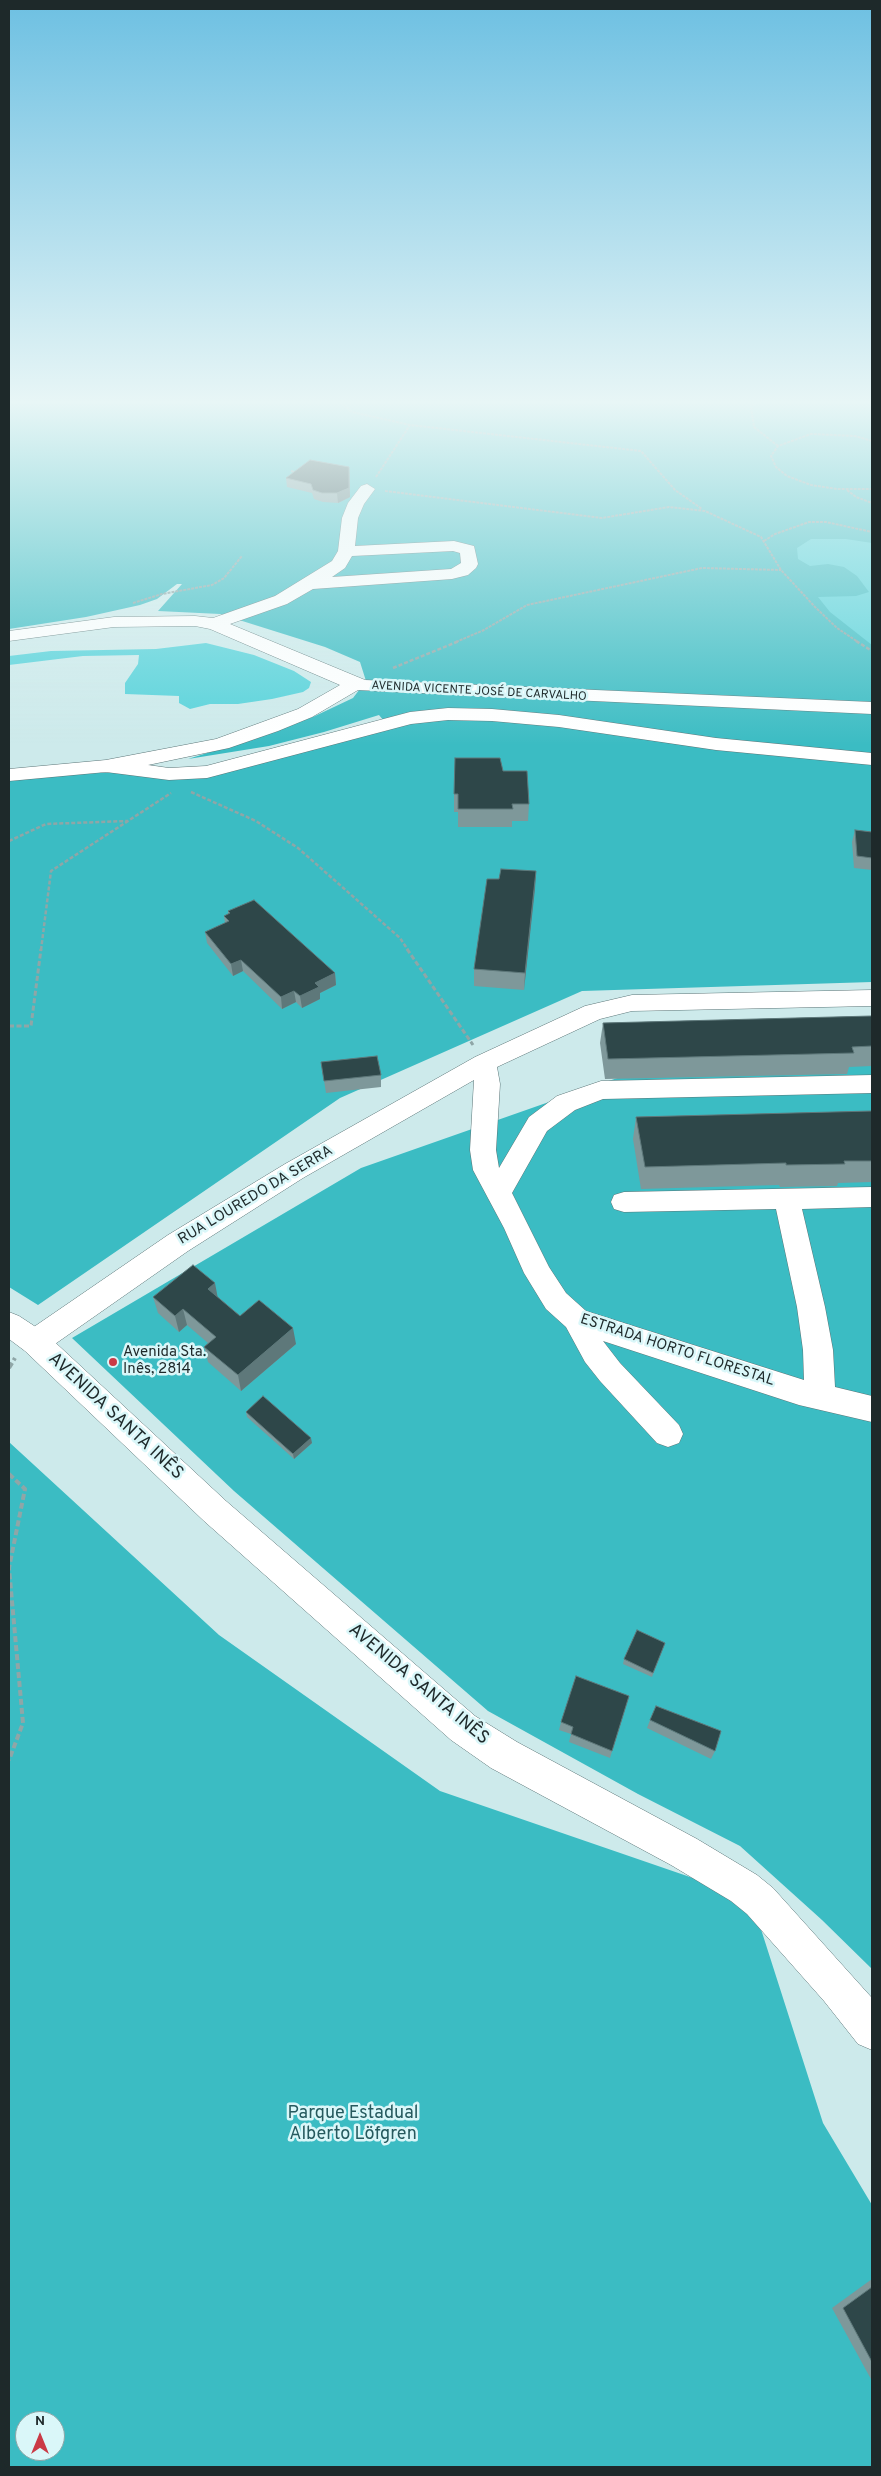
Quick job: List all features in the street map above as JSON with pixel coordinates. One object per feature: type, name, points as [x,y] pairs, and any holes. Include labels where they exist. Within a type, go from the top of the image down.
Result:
[{"type":"street","points":[[214,624],[253,612],[313,584],[339,564],[346,551],[351,515]]},
{"type":"street","points":[[313,584],[462,572],[470,564],[468,550],[462,547],[436,546],[346,551]]},
{"type":"street","points":[[420,576],[436,546]]},
{"type":"street","points":[[378,579],[397,548]]},
{"type":"street","name":"AVENIDA VICENTE JOSÉ DE CARVALHO","points":[[9,636],[114,622],[188,621],[214,624],[355,684],[384,688],[872,708]]},
{"type":"street","points":[[9,775],[99,767],[174,755],[222,744],[271,727],[305,712],[355,684]]},
{"type":"street","points":[[559,721],[567,696]]},
{"type":"street","points":[[99,767],[169,774],[207,772],[410,718],[438,715],[492,715],[559,721],[716,744],[872,760]]},
{"type":"street","name":"RUA LOUREDO DA SERRA","points":[[22,1333],[178,1243],[294,1171],[484,1064],[593,1012],[612,1006],[632,1003],[872,998]]},
{"type":"street","name":"ESTRADA HORTO FLORESTAL","points":[[484,1064],[487,1084],[484,1160],[486,1170],[517,1227],[538,1273],[556,1301],[576,1319],[698,1360],[820,1397],[872,1409]]},
{"type":"street","points":[[498,1193],[538,1124],[566,1103],[601,1090],[872,1084]]},
{"type":"street","points":[[624,1202],[872,1197]]},
{"type":"street","points":[[786,1200],[811,1307],[818,1350],[820,1397]]},
{"type":"street","points":[[576,1319],[595,1353],[610,1372],[668,1434]]},
{"type":"street","name":"AVENIDA SANTA INÊS","points":[[22,1333],[215,1511],[463,1728],[504,1755],[684,1852],[744,1888],[760,1901],[838,1987],[872,2030]]},
{"type":"path","points":[[574,515],[602,518],[623,515]]},
{"type":"path","points":[[714,515],[752,530],[764,541],[781,570],[837,628],[872,651]]},
{"type":"path","points":[[764,541],[775,534],[809,522],[826,522],[872,532]]},
{"type":"path","points":[[114,622],[117,612],[138,601],[212,585],[224,578],[242,556]]},
{"type":"path","points":[[355,684],[484,630],[527,605],[702,568],[781,570]]},
{"type":"path","points":[[9,1026],[31,1026],[51,870],[178,789]]},
{"type":"path","points":[[184,790],[256,821],[298,848],[400,938],[484,1064]]},
{"type":"path","points":[[9,840],[46,824],[127,822]]},
{"type":"path","points":[[9,1474],[24,1489],[9,1568],[23,1723],[9,1760]]},
{"type":"green space","points":[[9,515],[872,515],[872,982],[582,991],[340,1098],[38,1305],[9,1287],[9,779],[58,774],[184,771],[388,726],[379,715],[269,746],[188,759],[255,738],[315,716],[353,698],[366,681],[360,662],[325,647],[220,614],[158,611],[182,584],[177,584],[157,599],[140,605],[86,617],[9,629]]},
{"type":"green space","points":[[734,1037],[872,1044],[872,1969],[822,1920],[740,1846],[638,1794],[488,1711],[234,1491],[72,1338],[361,1168]]},
{"type":"green space","name":"Parque Estadual Alberto Löfgren","points":[[9,1442],[219,1635],[440,1791],[751,1898],[823,2123],[872,2205],[872,2467],[9,2467]]},
{"type":"shaded area","points":[[811,539],[846,539],[872,543],[872,645],[830,612],[818,597],[856,596],[869,592],[857,576],[844,567],[828,564],[810,566],[798,559],[797,548]]},
{"type":"shaded area","points":[[206,643],[254,655],[294,671],[311,682],[309,688],[303,692],[272,699],[238,704],[210,704],[190,709],[179,703],[179,696],[125,694],[125,683],[138,664],[139,655],[83,656],[9,665],[9,656],[51,651],[156,649]]},
{"type":"building","points":[[455,758],[500,758],[503,771],[527,771],[529,804],[512,804],[513,809],[458,809],[458,794],[454,794]]},
{"type":"building","points":[[855,830],[872,832],[872,858],[857,856]]},
{"type":"building","points":[[501,869],[536,871],[525,973],[474,969],[487,879],[499,879]]},
{"type":"building","points":[[254,900],[335,973],[315,983],[319,987],[300,996],[294,991],[281,997],[241,960],[231,964],[205,932],[229,921],[224,916],[230,913],[228,911]]},
{"type":"building","points":[[872,1016],[872,1046],[852,1047],[854,1053],[608,1059],[603,1023]]},
{"type":"building","points":[[377,1056],[381,1075],[324,1081],[321,1062]]},
{"type":"building","points":[[872,1111],[872,1161],[844,1161],[845,1164],[786,1165],[786,1163],[645,1167],[636,1117]]},
{"type":"building","points":[[193,1265],[215,1283],[208,1289],[240,1316],[259,1300],[293,1328],[238,1375],[204,1347],[216,1337],[183,1309],[175,1316],[153,1297]]},
{"type":"building","points":[[263,1396],[311,1438],[293,1454],[246,1412]]},
{"type":"building","points":[[637,1630],[665,1643],[653,1673],[624,1659]]},
{"type":"building","points":[[576,1676],[629,1696],[612,1751],[571,1734],[573,1727],[561,1722]]},
{"type":"building","points":[[656,1706],[721,1731],[715,1751],[650,1720]]},
{"type":"building","points":[[872,2287],[872,2362],[843,2308]]},
{"type":"place","name":"Avenida Sta. Inês, 2814","points":[[113,1362]]}]
